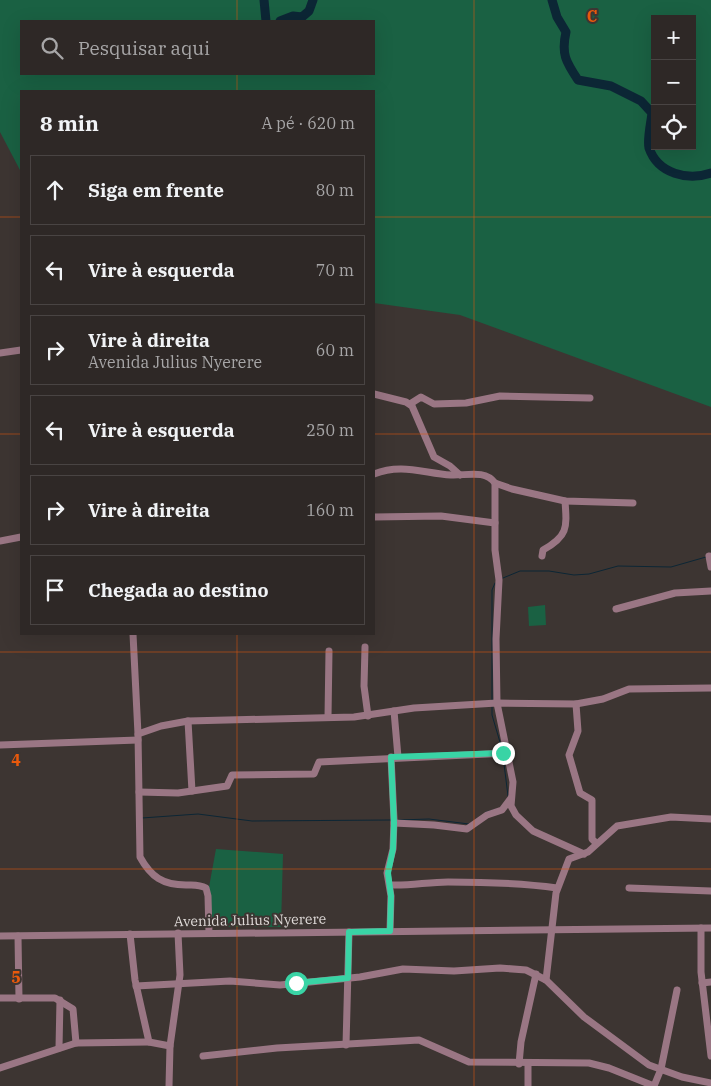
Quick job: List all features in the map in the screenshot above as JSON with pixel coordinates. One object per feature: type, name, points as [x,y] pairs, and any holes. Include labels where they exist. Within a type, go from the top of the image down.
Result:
[{"type":"street","points":[[0,353],[20,350]]},
{"type":"street","points":[[375,394],[410,404],[418,416],[434,457],[450,466],[460,475]]},
{"type":"street","points":[[410,404],[421,397],[434,404],[466,403],[500,396],[590,398]]},
{"type":"street","points":[[375,474],[387,468],[413,468],[460,475],[483,475],[495,483],[565,501],[633,502]]},
{"type":"street","points":[[495,483],[495,558],[499,580],[496,639],[497,703],[508,753],[513,793],[511,806],[516,815],[533,831],[584,854]]},
{"type":"street","points":[[542,556],[543,550],[555,543],[566,529],[565,501]]},
{"type":"street","points":[[375,517],[441,516],[495,523]]},
{"type":"street","points":[[0,541],[20,537]]},
{"type":"street","points":[[709,556],[711,567]]},
{"type":"street","points":[[616,609],[675,593],[711,591]]},
{"type":"street","points":[[133,635],[138,737],[140,858],[149,872],[157,879],[171,885],[198,885],[206,888],[209,933]]},
{"type":"street","points":[[365,647],[364,686],[368,716]]},
{"type":"street","points":[[328,718],[329,651]]},
{"type":"street","points":[[0,745],[138,737],[161,726],[188,721],[368,716],[497,703],[576,704],[603,699],[629,689],[711,688]]},
{"type":"street","points":[[576,704],[578,731],[569,754],[580,793],[592,800],[592,839],[596,843]]},
{"type":"street","points":[[390,931],[390,885],[388,873],[393,849],[394,823],[394,712]]},
{"type":"street","points":[[188,721],[192,791]]},
{"type":"street","points":[[138,792],[178,793],[227,786],[232,775],[314,774],[319,762],[508,753]]},
{"type":"street","points":[[394,823],[434,825],[467,830],[487,815],[502,810],[513,793]]},
{"type":"street","points":[[546,980],[550,930],[557,888],[564,876],[569,860],[584,854],[612,828],[620,825],[671,817],[711,819]]},
{"type":"street","points":[[390,885],[413,886],[448,882],[510,882],[557,888]]},
{"type":"street","points":[[629,888],[711,891]]},
{"type":"street","points":[[701,928],[702,983],[710,1035],[711,1056]]},
{"type":"street","name":"Avenida Julius Nyerere","points":[[0,936],[711,928]]},
{"type":"street","points":[[346,1044],[349,932]]},
{"type":"street","points":[[130,934],[136,986],[149,1042]]},
{"type":"street","points":[[168,1086],[170,1046],[179,984],[178,934]]},
{"type":"street","points":[[18,936],[19,999]]},
{"type":"street","points":[[136,986],[230,981],[280,985],[348,978],[403,969],[454,971],[500,968],[536,974],[546,980],[592,1024],[640,1059],[661,1069],[711,1084]]},
{"type":"street","points":[[519,1064],[521,1042],[536,974]]},
{"type":"street","points":[[702,983],[711,982]]},
{"type":"street","points":[[203,1056],[240,1054],[264,1049],[419,1040],[470,1062],[598,1064],[654,1086],[661,1069],[677,990]]},
{"type":"street","points":[[0,998],[60,1000],[73,1010],[76,1043]]},
{"type":"street","points":[[59,1048],[60,1000]]},
{"type":"street","points":[[0,1068],[37,1058],[76,1043],[149,1042],[170,1046]]},
{"type":"street","points":[[528,1064],[528,1086]]},
{"type":"green space","points":[[0,0],[711,0],[711,407],[460,315],[375,303],[375,90],[20,90],[20,170],[0,132]]},
{"type":"green space","points":[[545,605],[546,625],[529,626],[528,607]]},
{"type":"green space","points":[[216,849],[283,854],[281,927],[211,927],[209,887]]},
{"type":"waterway","points":[[264,0],[266,20]]},
{"type":"waterway","points":[[283,20],[293,16],[302,17],[309,11],[313,0]]},
{"type":"waterway","points":[[552,0],[557,17],[566,32],[564,52],[570,68],[578,80],[611,86],[641,101],[652,113],[649,148],[659,164],[675,173],[684,175],[693,176],[711,173]]},
{"type":"waterway","points":[[503,578],[520,571],[549,571],[574,575],[589,574],[618,566],[671,567],[706,557]]},
{"type":"waterway","points":[[492,701],[492,590],[495,583]]},
{"type":"waterway","points":[[492,707],[492,715],[502,749]]},
{"type":"waterway","points":[[503,756],[508,796]]},
{"type":"waterway","points":[[486,812],[497,809]]},
{"type":"waterway","points":[[142,818],[198,814],[252,821],[392,820]]},
{"type":"waterway","points":[[399,820],[429,819],[469,824]]},
{"type":"route","points":[[296,983],[348,978],[349,932],[390,931],[391,896],[388,866],[393,849],[394,823],[391,757],[503,753]]}]
